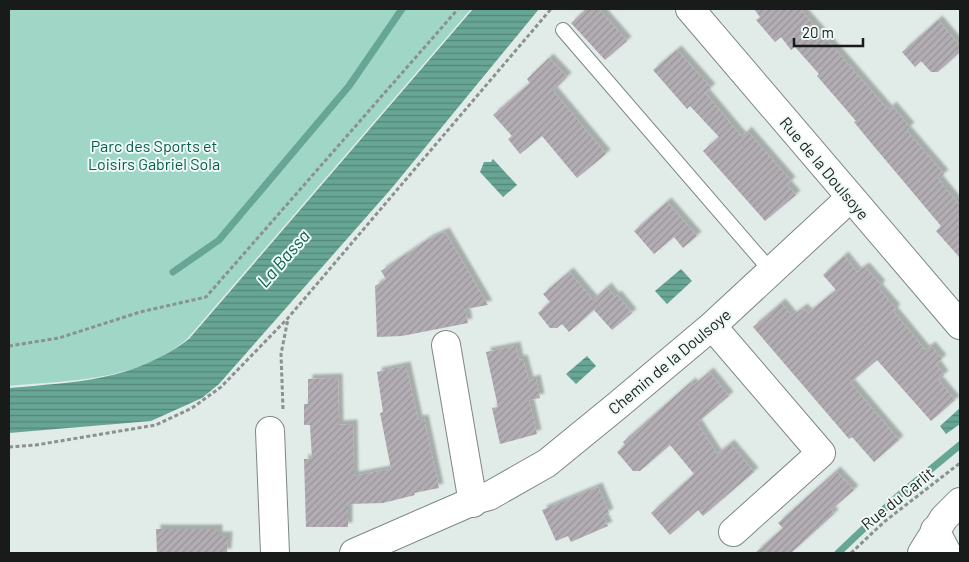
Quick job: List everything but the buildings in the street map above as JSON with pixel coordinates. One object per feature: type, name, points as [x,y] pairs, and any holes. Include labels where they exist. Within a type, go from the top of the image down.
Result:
[{"type":"street","name":"Rue de la Doulsoye","points":[[690,9],[960,325]]},
{"type":"street","name":"Chemin de la Doulsoye","points":[[354,553],[473,503],[478,498],[489,496],[547,463],[712,326],[850,198]]},
{"type":"street","points":[[712,326],[821,453],[733,532]]},
{"type":"street","points":[[446,345],[473,503]]},
{"type":"street","points":[[270,431],[275,553]]},
{"type":"street","points":[[922,553],[941,542],[960,502]]},
{"type":"lane","points":[[564,30],[771,271]]},
{"type":"path","points":[[9,346],[60,338],[140,312],[206,297],[458,9]]},
{"type":"path","points":[[9,447],[36,445],[156,424],[183,412],[221,387],[288,318],[551,9]]},
{"type":"path","points":[[270,431],[283,411],[281,354],[288,318]]},
{"type":"path","name":"Rue du Carlit","points":[[851,553],[884,522],[960,463]]},
{"type":"green space","name":"Parc des Sports et Loisirs Gabriel Sola","points":[[9,9],[471,9],[187,339],[161,357],[125,371],[87,379],[9,386]]},
{"type":"water","name":"La Bassa","points":[[473,9],[539,9],[391,189],[219,384],[202,398],[151,421],[9,433],[9,388],[58,384],[104,377],[147,364],[189,339]]},
{"type":"water","points":[[493,159],[517,185],[503,197],[480,172],[484,162],[491,162]]},
{"type":"water","points":[[681,269],[692,281],[667,304],[655,291]]},
{"type":"water","points":[[587,356],[596,366],[576,384],[566,374]]},
{"type":"water","points":[[960,408],[960,424],[946,434],[940,426]]},
{"type":"waterway","points":[[173,272],[219,240],[349,86],[402,9]]},
{"type":"waterway","points":[[838,553],[897,497],[960,445]]}]
